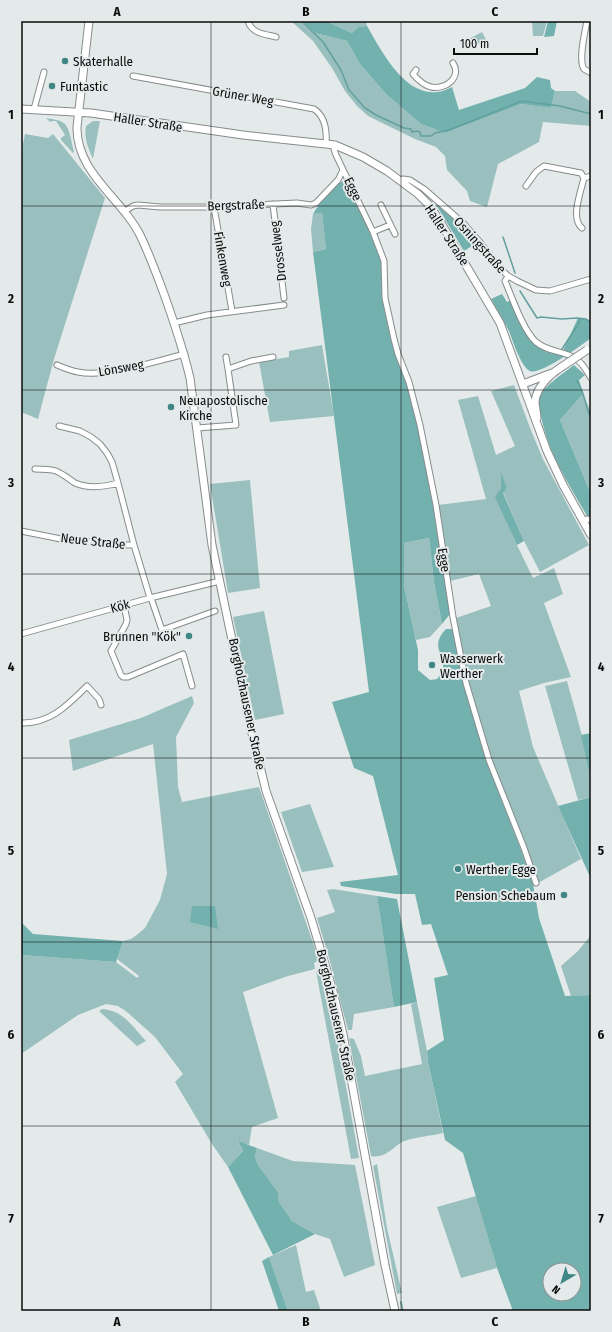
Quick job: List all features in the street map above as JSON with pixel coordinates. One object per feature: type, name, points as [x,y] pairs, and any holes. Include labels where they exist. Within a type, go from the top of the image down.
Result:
[{"type":"main road","name":"Borgholzhausener Straße","points":[[89,21],[78,112],[77,135],[79,148],[84,160],[96,178],[125,212],[141,237],[158,278],[184,354],[190,378],[209,525],[255,745],[266,791],[310,918],[333,991],[343,1034],[382,1250],[395,1311]]},
{"type":"main road","name":"Haller Straße","points":[[21,109],[78,112],[243,135],[335,145],[380,166],[401,181],[429,205],[500,323],[547,451],[563,485],[591,536]]},
{"type":"main road","points":[[522,384],[557,370],[589,349]]},
{"type":"main road","points":[[538,428],[535,402],[536,395],[540,387],[557,370]]},
{"type":"main road","points":[[525,392],[540,387]]},
{"type":"street","points":[[248,21],[251,27],[258,33],[276,37]]},
{"type":"street","points":[[587,21],[584,34],[582,66],[591,73]]},
{"type":"street","points":[[584,34],[591,34]]},
{"type":"street","points":[[416,70],[412,74],[421,82],[432,87],[440,87],[449,84],[454,79],[456,70],[453,63]]},
{"type":"street","points":[[34,109],[44,72]]},
{"type":"street","name":"Grüner Weg","points":[[134,76],[314,109],[320,114],[326,126],[326,144]]},
{"type":"street","name":"Egge","points":[[335,145],[336,155],[350,181],[373,232],[384,261],[385,298],[394,339],[409,382],[421,433],[436,505],[453,617],[466,683],[489,760],[524,848],[536,883]]},
{"type":"street","points":[[526,186],[536,172],[544,166],[581,173],[584,178],[576,216],[578,225],[582,228]]},
{"type":"street","name":"Bergstraße","points":[[125,212],[133,206],[138,205],[160,207],[214,207],[297,203],[314,205],[338,180],[344,170]]},
{"type":"street","points":[[584,178],[591,176]]},
{"type":"street","name":"Osningstraße","points":[[401,181],[405,179],[417,184],[464,224],[480,241],[500,268],[508,276],[517,281],[536,290],[550,291],[591,279]]},
{"type":"street","points":[[338,180],[350,181]]},
{"type":"street","name":"Drosselweg","points":[[273,204],[284,298]]},
{"type":"street","name":"Egge","points":[[381,205],[395,234]]},
{"type":"street","name":"Finkenweg","points":[[214,207],[232,311]]},
{"type":"street","points":[[373,232],[390,225]]},
{"type":"street","points":[[508,276],[505,281],[531,336],[547,349],[569,355],[576,359],[583,365],[591,378]]},
{"type":"street","points":[[174,323],[207,315],[284,305]]},
{"type":"street","name":"Lönsweg","points":[[57,365],[78,372],[94,373],[118,370],[184,354]]},
{"type":"street","points":[[197,428],[236,425],[226,357]]},
{"type":"street","points":[[228,369],[251,361],[274,358]]},
{"type":"street","points":[[59,426],[80,431],[91,437],[100,444],[112,462],[134,545]]},
{"type":"street","points":[[34,469],[57,471],[76,483],[98,488],[118,483]]},
{"type":"street","points":[[583,521],[587,519],[591,520]]},
{"type":"street","name":"Neue Straße","points":[[21,531],[66,540],[95,542],[111,545],[134,545],[162,630],[215,611]]},
{"type":"street","name":"Kök","points":[[21,634],[151,598],[220,581]]},
{"type":"street","points":[[124,606],[127,620],[126,624],[111,651],[121,675],[123,677],[128,677],[184,654],[192,686]]},
{"type":"street","points":[[21,723],[46,719],[59,712],[87,686],[100,699],[101,705]]},
{"type":"shaded area","points":[[291,21],[303,21],[315,33],[347,41],[360,64],[386,94],[421,124],[445,133],[521,104],[551,108],[555,91],[575,91],[591,102],[591,126],[543,122],[539,142],[498,164],[487,207],[470,201],[467,191],[447,170],[445,156],[436,147],[415,139],[368,116],[357,106],[345,91],[332,68],[313,41]]},
{"type":"shaded area","points":[[303,21],[326,21],[352,33],[358,27],[367,26],[395,70],[404,79],[414,87],[425,91],[439,92],[452,87],[459,110],[525,88],[537,77],[550,80],[551,88],[555,91],[551,108],[521,104],[445,133],[421,124],[386,94],[360,64],[347,41],[315,33]]},
{"type":"shaded area","points":[[326,21],[366,21],[367,26],[358,27],[352,33]]},
{"type":"shaded area","points":[[532,21],[547,21],[543,36],[533,36]]},
{"type":"shaded area","points":[[548,21],[557,21],[554,36],[544,37]]},
{"type":"shaded area","points":[[482,32],[486,40],[471,47],[467,40]]},
{"type":"shaded area","points":[[46,118],[59,121],[67,126],[70,133],[73,153],[61,140],[61,138],[65,135],[56,121],[50,122]]},
{"type":"shaded area","points":[[93,121],[100,121],[93,159],[87,143],[86,126]]},
{"type":"shaded area","points":[[25,134],[48,138],[53,134],[105,198],[54,359],[38,419],[21,412],[21,153]]},
{"type":"shaded area","points":[[344,181],[350,187],[381,261],[382,297],[391,341],[407,383],[418,426],[433,506],[450,614],[442,624],[434,582],[429,538],[404,543],[404,585],[418,650],[418,670],[430,680],[437,679],[442,672],[443,665],[438,643],[440,637],[446,629],[453,629],[486,760],[533,884],[539,918],[565,996],[591,995],[591,1311],[513,1311],[497,1268],[463,1153],[445,1140],[428,1062],[427,1051],[444,1040],[434,978],[448,975],[431,924],[422,925],[415,894],[396,894],[341,886],[340,882],[398,875],[373,776],[354,768],[332,702],[369,692],[313,252],[326,249],[322,213],[313,214],[326,195],[334,187]]},
{"type":"shaded area","points":[[435,203],[462,226],[477,243],[464,251]]},
{"type":"shaded area","points":[[322,213],[326,249],[313,252],[311,229],[313,214]]},
{"type":"shaded area","points":[[502,294],[507,302],[511,300],[518,317],[533,343],[547,352],[561,355],[578,318],[591,320],[591,338],[551,365],[535,371],[530,371],[520,359],[509,331],[491,299]]},
{"type":"shaded area","points":[[322,345],[334,416],[270,422],[259,362],[289,357],[289,351]]},
{"type":"shaded area","points":[[574,365],[585,375],[579,380],[583,394],[560,420],[591,494],[591,518],[587,516],[566,480],[554,455],[544,430],[538,403],[543,391],[559,376]]},
{"type":"shaded area","points":[[514,385],[543,459],[589,545],[540,572],[524,541],[503,492],[507,488],[501,473],[501,488],[496,497],[533,578],[554,568],[563,594],[544,603],[571,677],[544,683],[519,691],[533,747],[581,859],[538,883],[491,759],[468,682],[456,618],[491,606],[479,574],[450,581],[438,505],[486,499],[458,400],[478,396],[496,455],[515,446],[491,391]]},
{"type":"shaded area","points":[[583,394],[591,412],[591,494],[560,420]]},
{"type":"shaded area","points":[[501,472],[507,488],[503,493],[524,541],[517,545],[495,497],[501,488]]},
{"type":"shaded area","points":[[250,480],[260,588],[228,593],[210,484]]},
{"type":"shaded area","points":[[429,538],[434,582],[442,624],[430,637],[416,640],[404,585],[404,543]]},
{"type":"shaded area","points":[[264,611],[284,714],[255,720],[233,617]]},
{"type":"shaded area","points":[[567,681],[583,739],[589,768],[591,797],[578,800],[545,686]]},
{"type":"shaded area","points":[[192,696],[194,703],[176,737],[178,787],[182,802],[259,787],[319,960],[314,963],[315,969],[288,976],[243,992],[278,1118],[252,1127],[249,1145],[238,1142],[243,1151],[228,1167],[212,1144],[175,1082],[183,1074],[155,1037],[118,1006],[106,1004],[78,1015],[21,1054],[21,955],[116,962],[137,978],[139,976],[117,959],[123,941],[131,939],[145,928],[160,900],[167,874],[153,744],[73,771],[69,740],[141,718]]},
{"type":"shaded area","points":[[591,733],[591,780],[581,735]]},
{"type":"shaded area","points":[[591,797],[591,879],[558,806]]},
{"type":"shaded area","points":[[310,804],[334,867],[302,872],[281,812]]},
{"type":"shaded area","points":[[333,889],[377,896],[394,1007],[354,1014],[352,1030],[348,1030],[317,918],[335,912],[327,890]]},
{"type":"shaded area","points":[[377,896],[397,899],[417,1002],[394,1007]]},
{"type":"shaded area","points":[[192,906],[215,906],[218,929],[190,922]]},
{"type":"shaded area","points":[[21,922],[33,934],[123,941],[116,962],[21,955]]},
{"type":"shaded area","points":[[591,935],[591,995],[571,996],[561,966],[578,951]]},
{"type":"shaded area","points":[[322,969],[333,1015],[359,1158],[351,1159],[316,971]]},
{"type":"shaded area","points":[[417,1002],[443,1133],[406,1140],[380,1156],[371,1156],[349,1038],[354,1039],[361,1056],[365,1076],[422,1064],[411,1004]]},
{"type":"shaded area","points":[[102,1009],[116,1012],[122,1016],[146,1041],[137,1046],[99,1011]]},
{"type":"shaded area","points":[[238,1141],[257,1148],[255,1156],[258,1165],[278,1192],[279,1202],[292,1221],[315,1234],[273,1255],[228,1167],[243,1151]]},
{"type":"shaded area","points":[[257,1148],[293,1161],[355,1165],[375,1265],[344,1277],[330,1239],[315,1234],[292,1221],[279,1202],[278,1192],[258,1165],[255,1156]]},
{"type":"shaded area","points":[[377,1164],[387,1228],[402,1293],[397,1294],[373,1166]]},
{"type":"shaded area","points":[[476,1196],[497,1268],[461,1278],[437,1207]]},
{"type":"shaded area","points":[[296,1245],[306,1292],[314,1290],[321,1311],[288,1311],[269,1257]]},
{"type":"shaded area","points":[[269,1257],[288,1311],[279,1311],[262,1261]]},
{"type":"waterway","points":[[302,21],[323,42],[341,70],[349,90],[365,108],[376,115],[404,128],[411,129],[412,132],[420,132],[421,136],[431,136],[435,133],[449,130],[522,101],[560,106],[591,114]]},
{"type":"waterway","points":[[503,237],[515,273]]},
{"type":"waterway","points":[[520,291],[537,318],[577,318],[586,319],[591,323]]},
{"type":"waterway","points":[[562,349],[579,323],[580,319]]},
{"type":"waterway","points":[[577,381],[582,390],[591,418]]},
{"type":"waterway","points":[[401,1302],[403,1311]]},
{"type":"place","name":"Skaterhalle","points":[[65,61]]},
{"type":"place","name":"Funtastic","points":[[52,86]]},
{"type":"place","name":"Neuapostolische Kirche","points":[[171,407]]},
{"type":"place","name":"Brunnen \"Kök\"","points":[[189,636]]},
{"type":"place","name":"Wasserwerk Werther","points":[[432,665]]},
{"type":"place","name":"Werther Egge","points":[[458,869]]},
{"type":"place","name":"Pension Schebaum","points":[[564,895]]}]
